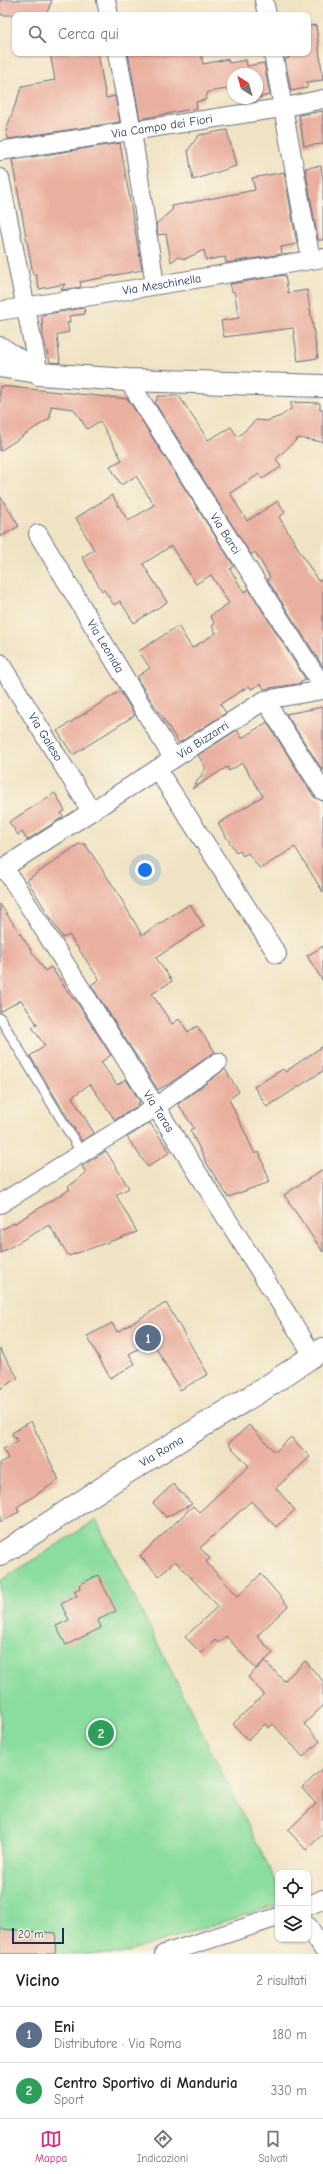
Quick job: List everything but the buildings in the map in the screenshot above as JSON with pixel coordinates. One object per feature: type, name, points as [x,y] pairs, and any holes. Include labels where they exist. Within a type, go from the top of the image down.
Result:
[{"type":"street","points":[[106,0],[108,12]]},
{"type":"street","points":[[264,0],[266,12]]},
{"type":"street","points":[[118,56],[132,131],[155,285]]},
{"type":"street","points":[[273,56],[282,108],[317,259]]},
{"type":"street","name":"Via Campo dei Fiori","points":[[0,151],[282,108],[323,99]]},
{"type":"street","points":[[0,178],[39,374]]},
{"type":"street","name":"Via Meschinella","points":[[0,310],[317,259]]},
{"type":"street","points":[[0,348],[39,374]]},
{"type":"street","points":[[0,368],[39,374],[128,380],[323,386]]},
{"type":"street","name":"Via Barci","points":[[128,380],[323,688]]},
{"type":"street","name":"Via Leonida","points":[[38,534],[173,758]]},
{"type":"street","name":"Via Galeso","points":[[0,663],[91,811]]},
{"type":"street","name":"Via Bizzarri","points":[[2,869],[265,700],[323,688]]},
{"type":"street","points":[[265,700],[323,792]]},
{"type":"street","points":[[157,769],[277,954]]},
{"type":"street","name":"Via Taras","points":[[2,869],[156,1107],[318,1352]]},
{"type":"street","points":[[0,1204],[156,1107],[218,1062]]},
{"type":"street","name":"Via Roma","points":[[0,1555],[124,1474],[265,1388],[318,1352]]},
{"type":"street","points":[[311,1905],[323,1899]]},
{"type":"street","points":[[164,1954],[275,1918]]},
{"type":"street","points":[[311,1931],[323,1949]]},
{"type":"lane","points":[[0,1018],[82,1152]]},
{"type":"green space","points":[[96,1520],[275,1879],[275,1906],[120,1954],[0,1954],[0,1581]]},
{"type":"place","name":"Eni","points":[[148,1338]]},
{"type":"place","name":"Centro Sportivo di Manduria","points":[[101,1733]]}]
